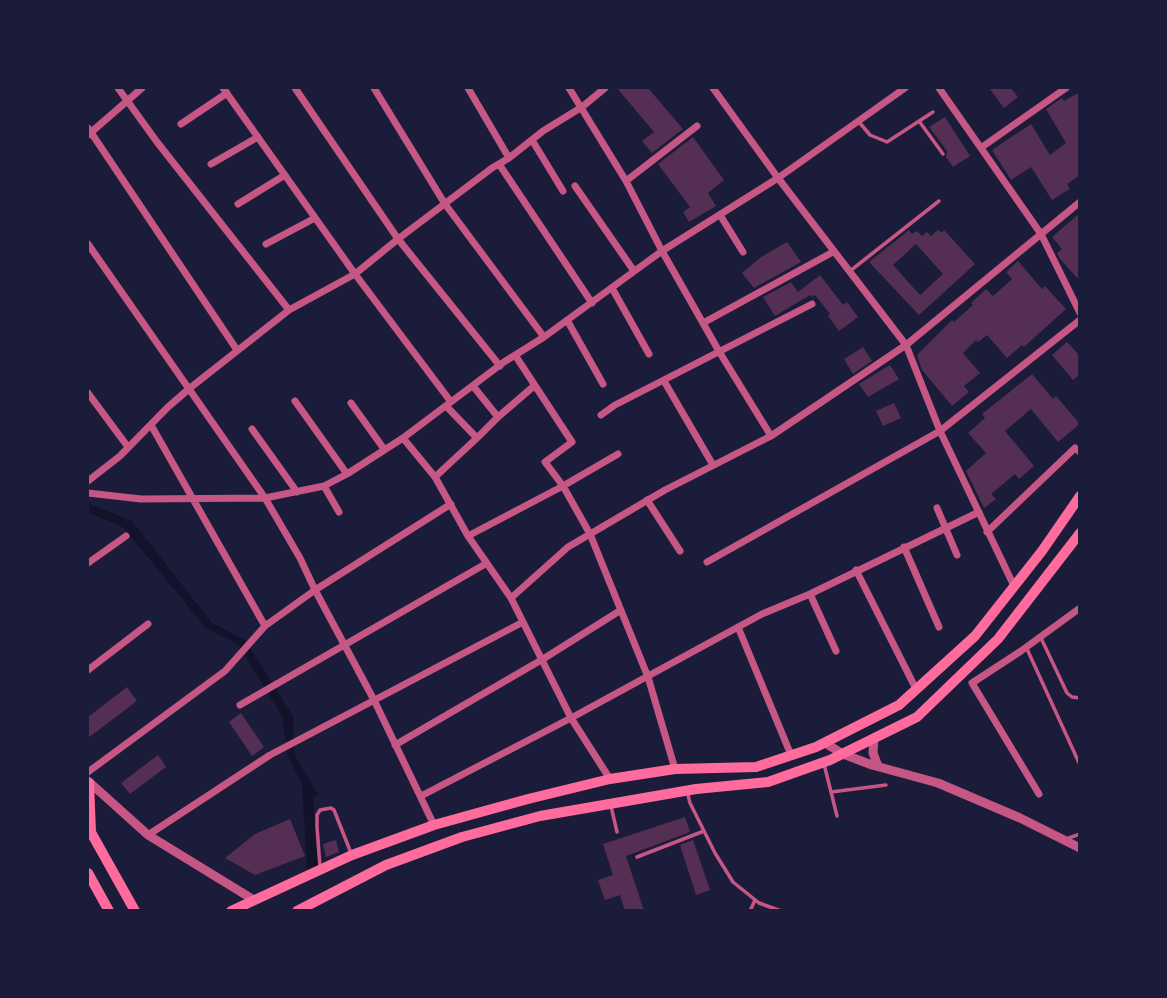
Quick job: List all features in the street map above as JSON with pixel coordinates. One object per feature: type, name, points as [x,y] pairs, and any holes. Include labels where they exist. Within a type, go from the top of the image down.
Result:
[{"type":"main road","points":[[231,911],[352,855],[434,825],[610,779],[675,769],[757,767],[825,743],[899,705],[975,636],[1042,551],[1080,496]]},
{"type":"main road","points":[[297,910],[386,866],[463,837],[540,816],[686,790],[768,782],[843,754],[917,717],[998,639],[1080,533]]},
{"type":"main road","points":[[88,778],[90,831],[135,911]]},
{"type":"main road","points":[[88,873],[109,911]]},
{"type":"street","points":[[118,88],[289,310]]},
{"type":"street","points":[[142,88],[89,132],[237,350]]},
{"type":"street","points":[[295,88],[398,239],[500,366]]},
{"type":"street","points":[[374,88],[444,204],[544,337]]},
{"type":"street","points":[[468,88],[509,158]]},
{"type":"street","points":[[569,88],[626,181],[662,251],[771,436]]},
{"type":"street","points":[[88,481],[190,388],[289,310],[355,275],[444,204],[605,88]]},
{"type":"street","points":[[713,88],[905,345],[940,431],[1014,586]]},
{"type":"street","points":[[88,493],[141,499],[265,498],[324,485],[347,474],[403,438],[662,251],[778,178],[905,88]]},
{"type":"street","points":[[939,88],[1041,234],[1080,313]]},
{"type":"street","points":[[982,147],[1066,88]]},
{"type":"street","points":[[181,124],[225,90],[448,404],[477,438]]},
{"type":"street","points":[[626,181],[698,126]]},
{"type":"street","points":[[211,164],[258,137]]},
{"type":"street","points":[[532,140],[563,191]]},
{"type":"street","points":[[499,164],[592,303]]},
{"type":"street","points":[[238,204],[285,175]]},
{"type":"street","points":[[575,186],[634,271]]},
{"type":"street","points":[[511,598],[568,547],[647,500],[771,436],[905,345],[1080,202]]},
{"type":"street","points":[[720,215],[743,252]]},
{"type":"street","points":[[266,244],[315,218]]},
{"type":"street","points":[[88,244],[265,498],[300,558],[314,590],[374,700],[434,825]]},
{"type":"street","points":[[703,323],[833,252]]},
{"type":"street","points":[[612,288],[649,354]]},
{"type":"street","points":[[601,415],[615,405],[812,304]]},
{"type":"street","points":[[567,320],[603,384]]},
{"type":"street","points":[[706,562],[940,431],[1080,320]]},
{"type":"street","points":[[515,355],[572,442],[544,462],[563,486],[590,534],[648,677],[675,769]]},
{"type":"street","points":[[664,381],[713,465]]},
{"type":"street","points":[[473,386],[498,417]]},
{"type":"street","points":[[435,477],[534,386]]},
{"type":"street","points":[[88,393],[128,447]]},
{"type":"street","points":[[295,401],[347,474]]},
{"type":"street","points":[[351,403],[384,449]]},
{"type":"street","points":[[151,425],[265,626]]},
{"type":"street","points":[[253,429],[298,492]]},
{"type":"street","points":[[403,438],[435,477],[468,536],[511,598],[571,718],[610,779]]},
{"type":"street","points":[[987,532],[1075,448],[1080,452]]},
{"type":"street","points":[[468,536],[618,454]]},
{"type":"street","points":[[324,485],[339,512]]},
{"type":"street","points":[[647,500],[680,551]]},
{"type":"street","points":[[254,900],[148,835],[88,778],[225,671],[265,626],[314,590],[451,504]]},
{"type":"street","points":[[937,508],[957,555]]},
{"type":"street","points":[[421,796],[738,627],[979,512]]},
{"type":"street","points":[[88,563],[126,536]]},
{"type":"street","points":[[904,547],[939,627]]},
{"type":"street","points":[[240,705],[487,563]]},
{"type":"street","points":[[856,570],[916,689]]},
{"type":"street","points":[[810,594],[836,651]]},
{"type":"street","points":[[972,683],[1080,608]]},
{"type":"street","points":[[395,745],[543,659],[600,620],[621,610]]},
{"type":"street","points":[[148,835],[270,755],[523,622]]},
{"type":"street","points":[[88,670],[148,624]]},
{"type":"street","points":[[738,627],[791,755]]},
{"type":"street","points":[[961,674],[972,683],[1039,794]]},
{"type":"street","points":[[874,738],[873,753],[878,766]]},
{"type":"street","points":[[825,743],[843,754],[938,783],[1020,818],[1080,848]]},
{"type":"lane","points":[[858,120],[870,135],[887,142],[933,112]]},
{"type":"lane","points":[[919,121],[943,154]]},
{"type":"lane","points":[[849,272],[939,201]]},
{"type":"lane","points":[[1040,637],[1067,692],[1072,697],[1080,698]]},
{"type":"lane","points":[[1026,648],[1080,765]]},
{"type":"lane","points":[[824,762],[836,816]]},
{"type":"lane","points":[[831,792],[886,785]]},
{"type":"lane","points":[[686,790],[704,831],[733,882],[755,900],[781,911]]},
{"type":"lane","points":[[610,804],[617,832]]},
{"type":"lane","points":[[320,869],[317,827],[320,810],[334,810],[352,855]]},
{"type":"lane","points":[[637,857],[704,831]]},
{"type":"lane","points":[[1064,840],[1080,834]]},
{"type":"lane","points":[[750,911],[755,900]]},
{"type":"shaded area","points":[[88,500],[92,505],[132,521],[212,623],[245,640],[293,716],[294,754],[318,794],[313,797],[318,866],[307,871],[302,784],[288,756],[282,716],[238,644],[206,628],[124,528],[88,512]]},
{"type":"building","points":[[617,88],[648,88],[683,129],[652,153],[642,141],[654,132]]},
{"type":"building","points":[[989,88],[1011,88],[1018,97],[1004,108]]},
{"type":"building","points":[[1080,92],[1080,175],[1067,184],[1070,189],[1052,200],[1031,167],[1011,180],[992,150],[1031,124],[1050,155],[1066,143],[1046,109],[1062,98],[1064,101]]},
{"type":"building","points":[[945,117],[970,156],[953,167],[946,157],[947,151],[929,127]]},
{"type":"building","points":[[693,137],[724,180],[708,193],[716,206],[689,222],[683,212],[690,207],[658,164]]},
{"type":"building","points":[[1080,213],[1080,281],[1060,259],[1057,253],[1062,249],[1052,237]]},
{"type":"building","points":[[909,230],[912,234],[917,231],[922,236],[927,232],[931,236],[938,230],[942,233],[944,230],[975,264],[919,315],[869,262]],"holes":[[[916,244],[943,274],[920,295],[893,265]]]},
{"type":"building","points":[[787,242],[801,262],[754,288],[742,273],[761,257]]},
{"type":"building","points":[[1018,261],[1042,289],[1045,286],[1066,309],[1024,347],[1022,345],[1007,358],[987,335],[978,342],[976,340],[963,353],[980,373],[964,386],[969,392],[952,406],[922,370],[917,355],[952,320],[954,322],[973,305],[971,303],[986,289],[993,296],[1012,279],[1006,272]]},
{"type":"building","points":[[820,275],[843,305],[847,302],[858,317],[839,331],[815,295],[810,295],[775,316],[763,297],[791,282],[798,292]]},
{"type":"building","points":[[1067,342],[1080,356],[1080,374],[1073,380],[1052,355]]},
{"type":"building","points":[[863,347],[872,361],[853,374],[844,359]]},
{"type":"building","points":[[890,365],[899,379],[868,397],[859,384]]},
{"type":"building","points":[[1032,374],[1053,399],[1056,396],[1080,424],[1058,442],[1031,409],[1005,431],[1034,466],[1019,479],[1015,474],[991,494],[996,499],[984,508],[966,471],[986,453],[968,433],[985,418],[982,414]]},
{"type":"building","points":[[894,403],[901,418],[883,426],[876,411]]},
{"type":"building","points":[[127,687],[137,701],[88,738],[88,717]]},
{"type":"building","points":[[241,713],[264,747],[252,756],[229,722]]},
{"type":"building","points":[[158,755],[166,767],[130,794],[121,783]]},
{"type":"building","points":[[685,817],[690,832],[626,856],[644,911],[625,911],[620,895],[605,900],[598,880],[613,875],[603,844]]},
{"type":"building","points":[[290,819],[305,856],[255,875],[225,858],[255,834]]},
{"type":"building","points":[[336,840],[339,852],[326,857],[323,844]]},
{"type":"building","points":[[693,840],[710,890],[696,895],[680,845]]}]
